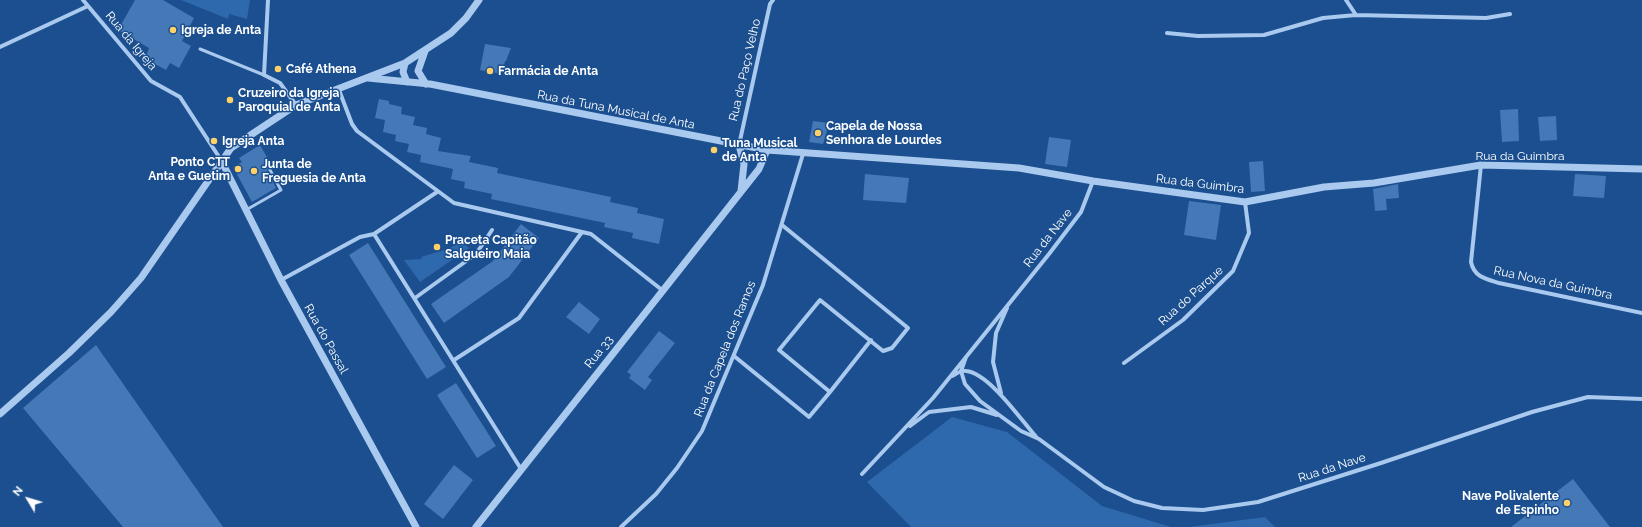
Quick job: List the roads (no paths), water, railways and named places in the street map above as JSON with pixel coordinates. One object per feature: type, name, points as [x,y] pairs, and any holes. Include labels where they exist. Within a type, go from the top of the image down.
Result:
[{"type":"street","name":"Rua da Igreja","points":[[83,0],[152,81],[180,97],[221,160]]},
{"type":"street","points":[[268,0],[264,75],[280,82],[296,105]]},
{"type":"street","points":[[0,414],[69,353],[111,312],[141,278],[221,160],[231,148],[296,105],[339,90],[405,63],[459,26],[479,0]]},
{"type":"street","name":"Rua do Paço Velho","points":[[739,145],[770,4],[773,0]]},
{"type":"street","points":[[1346,0],[1356,16]]},
{"type":"street","points":[[0,47],[88,6]]},
{"type":"street","points":[[1167,33],[1198,36],[1264,35],[1323,18],[1356,16],[1486,18],[1510,14]]},
{"type":"street","points":[[425,50],[418,71],[426,84]]},
{"type":"street","points":[[405,63],[403,72],[408,82]]},
{"type":"street","name":"Rua da Tuna Musical de Anta","points":[[368,78],[426,84],[739,145],[803,154]]},
{"type":"street","points":[[339,90],[352,124],[357,131],[437,192],[454,203],[474,209],[591,234],[662,290]]},
{"type":"street","points":[[739,145],[744,164],[741,191]]},
{"type":"street","name":"Rua 33","points":[[476,527],[759,169],[767,150]]},
{"type":"street","name":"Rua da Guimbra","points":[[803,154],[1019,168],[1093,181],[1245,202],[1324,186],[1374,183],[1481,165],[1642,169]]},
{"type":"street","name":"Rua da Capela dos Ramos","points":[[621,527],[656,494],[677,468],[702,431],[763,285],[803,154]]},
{"type":"street","name":"Rua do Passal","points":[[221,160],[281,280],[416,527]]},
{"type":"street","name":"Rua Nova da Guimbra","points":[[1481,165],[1471,262],[1473,271],[1480,277],[1499,282],[1642,313]]},
{"type":"street","name":"Rua da Nave","points":[[862,474],[904,431],[950,377],[1081,212],[1093,181]]},
{"type":"street","points":[[281,280],[360,237],[374,234],[437,192]]},
{"type":"street","name":"Rua do Parque","points":[[1124,363],[1183,320],[1233,271],[1248,233],[1245,202]]},
{"type":"street","points":[[782,225],[908,328],[892,348],[883,351],[820,300],[779,350],[830,392]]},
{"type":"street","points":[[415,298],[476,254],[492,230]]},
{"type":"street","points":[[454,360],[519,318],[582,232]]},
{"type":"street","points":[[374,234],[521,469]]},
{"type":"street","name":"Rua da Nave","points":[[1001,393],[993,362],[996,333],[1010,302]]},
{"type":"street","points":[[734,356],[809,417],[870,340]]},
{"type":"street","name":"Rua da Nave","points":[[966,357],[961,371],[965,384],[980,400],[1021,430],[1039,439],[1104,487],[1134,501],[1162,508],[1203,510],[1258,502],[1381,463],[1532,412],[1588,397],[1642,399]]},
{"type":"street","name":"Rua da Nave","points":[[950,377],[961,371],[967,371],[980,376],[1001,393],[1016,414],[1039,439]]},
{"type":"street","name":"Rua da Nave","points":[[904,431],[929,412],[971,407],[991,412],[1005,419]]},
{"type":"lane","points":[[200,49],[264,75]]},
{"type":"lane","points":[[246,210],[282,190],[270,170]]},
{"type":"place","name":"Igreja de Anta","points":[[173,30]]},
{"type":"place","name":"Café Athena","points":[[278,69]]},
{"type":"place","name":"Farmácia de Anta","points":[[490,71]]},
{"type":"place","name":"Cruzeiro da Igreja Paroquial de Anta","points":[[230,100]]},
{"type":"place","name":"Capela de Nossa Senhora de Lourdes","points":[[818,133]]},
{"type":"place","name":"Igreja Anta","points":[[214,141]]},
{"type":"place","name":"Tuna Musical de Anta","points":[[714,150]]},
{"type":"place","name":"Ponto CTT Anta e Guetim","points":[[238,169]]},
{"type":"place","name":"Junta de Freguesia de Anta","points":[[254,171]]},
{"type":"place","name":"Praceta Capitão Salgueiro Maia","points":[[437,247]]},
{"type":"place","name":"Nave Polivalente de Espinho","points":[[1567,503]]}]
